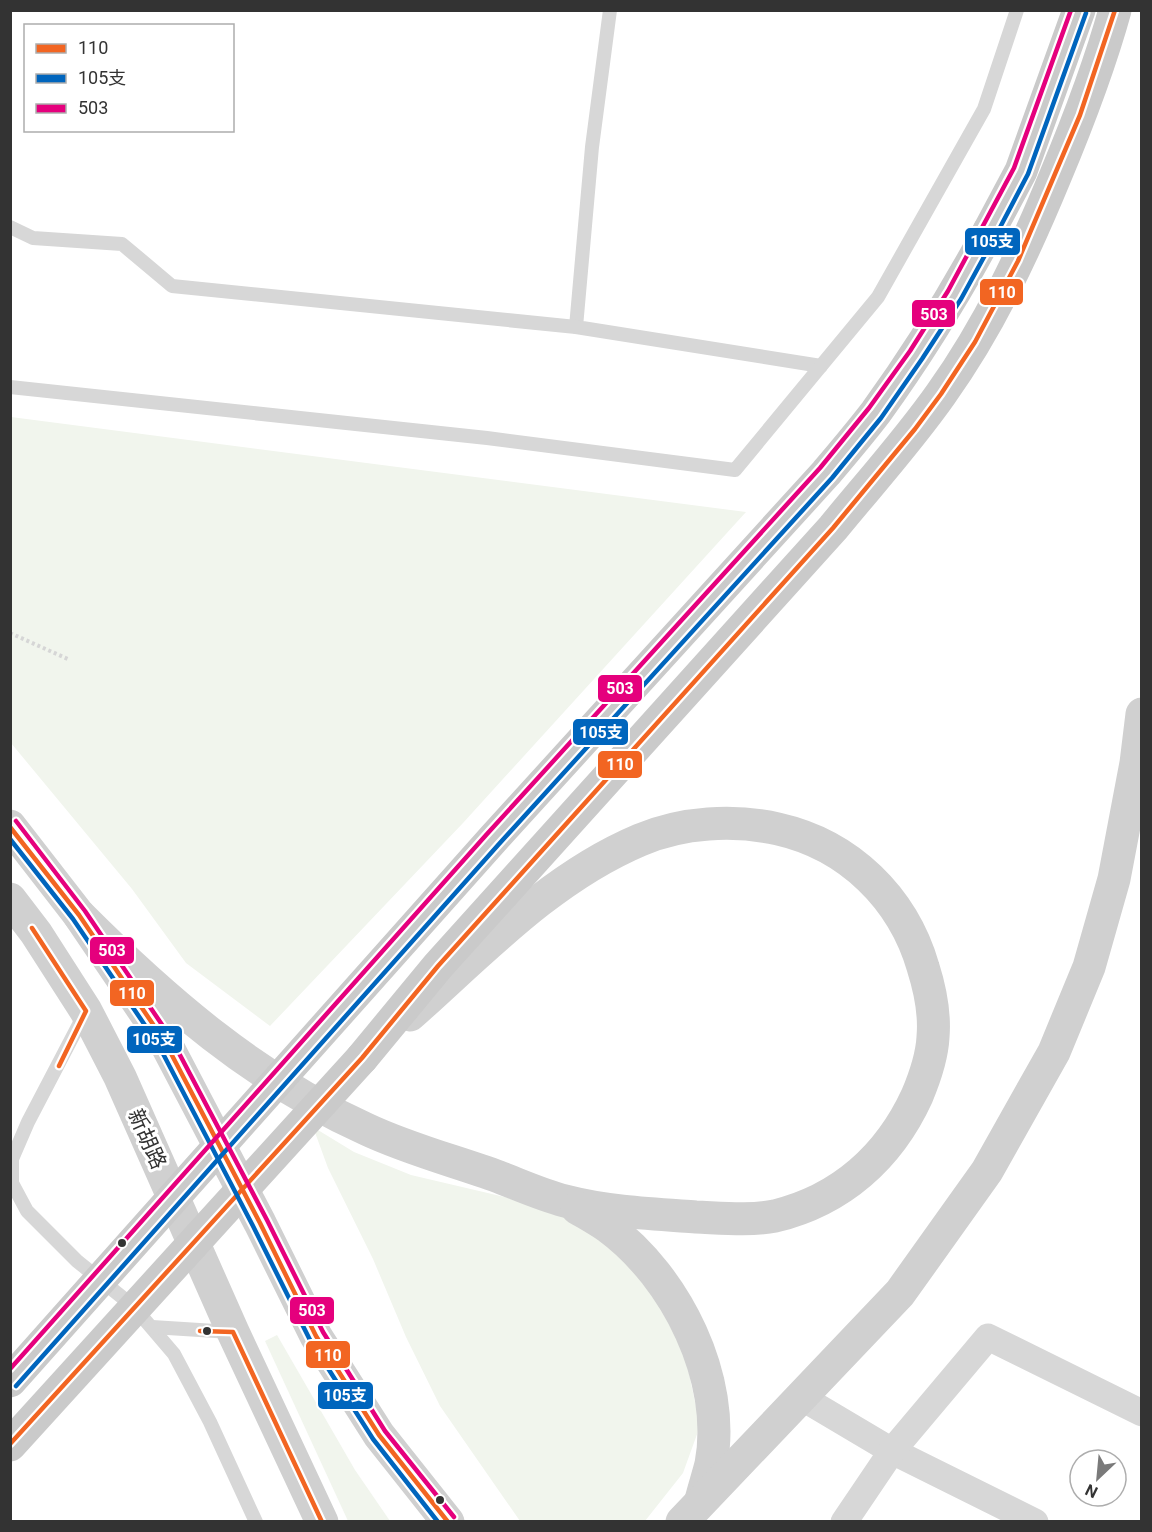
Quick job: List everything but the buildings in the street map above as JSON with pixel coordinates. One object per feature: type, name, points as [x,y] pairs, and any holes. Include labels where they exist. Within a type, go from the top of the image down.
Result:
[{"type":"main road","points":[[10,1381],[501,831],[826,473],[874,413],[916,355],[954,295],[1021,171],[1079,10]]},
{"type":"main road","points":[[10,1445],[362,1058],[438,966],[764,606],[896,453],[941,393],[975,342],[1026,248],[1095,78],[1115,10]]},
{"type":"main road","points":[[691,1511],[900,1293],[987,1171],[1054,1052],[1089,967],[1114,879],[1136,763],[1142,714]]},
{"type":"main road","points":[[79,915],[131,967],[191,1019],[232,1052],[304,1098],[369,1131],[565,1201],[634,1212],[727,1219],[771,1217],[807,1206],[837,1192],[867,1168],[890,1144],[907,1118],[929,1064],[933,1038],[933,1014],[928,982],[916,944],[903,919],[873,881],[853,862],[820,842],[790,832],[763,825],[731,823],[675,829],[643,839],[593,864],[555,888],[510,925],[362,1058]]},
{"type":"main road","points":[[10,825],[79,915],[165,1042],[260,1223],[316,1336],[379,1435],[448,1521]]},
{"type":"main road","name":"新胡路","points":[[10,899],[36,933],[86,1011],[120,1077],[318,1519]]},
{"type":"main road","points":[[565,1201],[608,1227],[639,1255],[661,1282],[687,1324],[704,1364],[712,1403],[711,1463],[691,1511]]},
{"type":"street","points":[[844,1521],[892,1451],[988,1337],[1142,1413]]},
{"type":"street","points":[[801,1397],[892,1451],[1035,1521]]},
{"type":"lane","points":[[576,327],[592,147],[610,10]]},
{"type":"lane","points":[[10,387],[487,438],[735,470],[878,297],[984,109],[1017,10]]},
{"type":"lane","points":[[10,227],[33,238],[122,244],[172,286],[576,327],[821,366]]},
{"type":"lane","points":[[86,1011],[28,1122],[12,1159],[12,1183],[27,1211],[77,1261],[133,1306],[174,1354],[210,1422],[256,1521]]},
{"type":"lane","points":[[152,1327],[233,1332]]},
{"type":"path","points":[[10,633],[70,660]]},
{"type":"shaded area","points":[[10,417],[746,512],[463,823],[270,1026],[186,963],[132,889],[11,743]]},
{"type":"shaded area","points":[[313,1127],[354,1152],[411,1175],[564,1211],[594,1227],[659,1299],[683,1345],[700,1426],[683,1473],[645,1521],[520,1521],[440,1406],[406,1337],[373,1259],[328,1168]]},
{"type":"shaded area","points":[[277,1335],[355,1470],[390,1521],[348,1521],[265,1341]]},
{"type":"transit line","name":"503","points":[[10,1369],[487,834],[820,468],[869,408],[910,351],[948,291],[1014,168],[1071,10]]},
{"type":"transit line","name":"110","points":[[10,1444],[362,1058],[438,966],[833,528],[915,429],[975,342],[1018,261],[1080,115],[1115,10]]},
{"type":"transit line","name":"105支","points":[[16,1386],[499,844],[832,478],[881,418],[961,299],[1028,174],[1086,13]]},
{"type":"transit line","name":"503","points":[[16,821],[85,911],[171,1038],[323,1332],[385,1431],[454,1517]]},
{"type":"transit line","name":"110","points":[[10,827],[79,915],[165,1042],[260,1223],[316,1336],[379,1435],[448,1522]]},
{"type":"transit line","name":"105支","points":[[10,839],[73,919],[159,1046],[310,1340],[373,1439],[438,1522]]},
{"type":"transit line","name":"110","points":[[32,928],[86,1011],[59,1066]]},
{"type":"transit line","name":"110","points":[[200,1331],[233,1332],[322,1522]]}]
